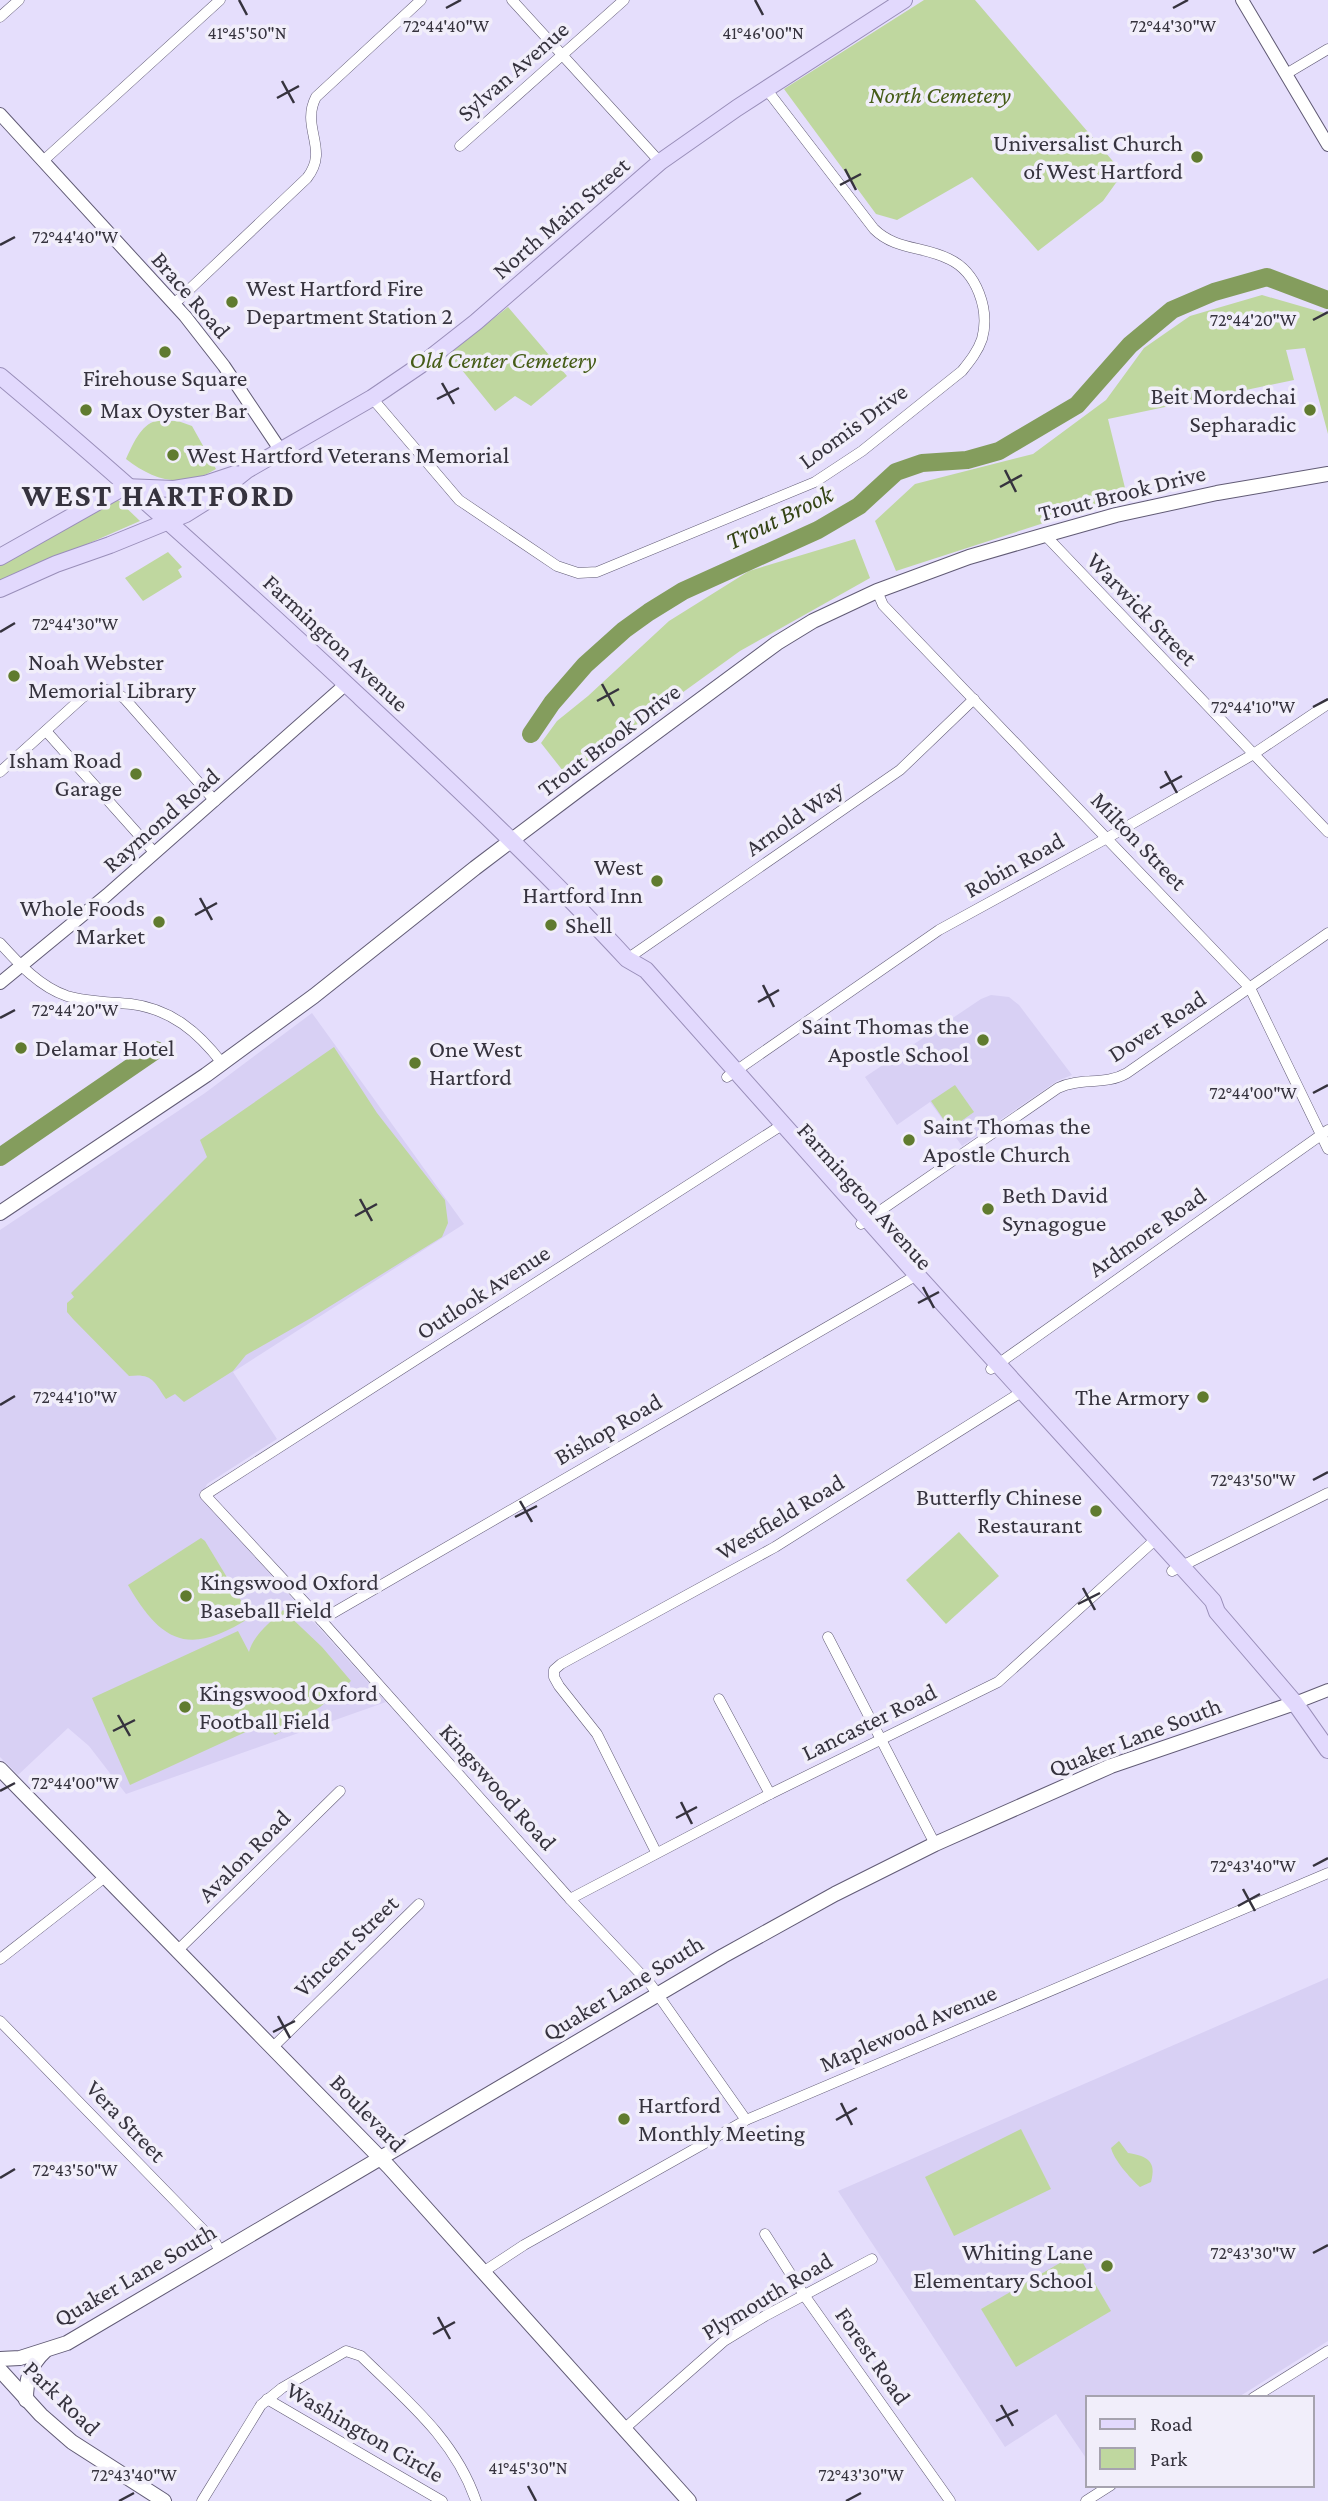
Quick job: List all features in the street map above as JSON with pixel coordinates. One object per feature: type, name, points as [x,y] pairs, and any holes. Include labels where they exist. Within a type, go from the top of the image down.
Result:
[{"type":"main road","name":"North Main Street","points":[[0,589],[56,564],[170,522],[213,497],[247,470],[372,398],[418,368],[476,322],[660,162],[904,0]]},
{"type":"main road","name":"Farmington Avenue","points":[[0,376],[170,522],[513,840],[628,959],[646,970],[731,1074],[913,1277],[1177,1568],[1213,1601],[1217,1612],[1295,1703],[1328,1749]]},
{"type":"main road","name":"North Main Street","points":[[129,486],[174,489],[205,484],[247,470]]},
{"type":"main road","name":"Trout Brook Drive","points":[[0,1213],[222,1063],[314,996],[513,840],[777,643],[813,621],[877,591],[969,557],[1045,535],[1167,504],[1328,474]]},
{"type":"main road","points":[[0,557],[113,492],[129,486]]},
{"type":"main road","name":"Quaker Lane South","points":[[0,2359],[20,2358],[67,2343],[659,1994],[811,1907],[935,1844],[1111,1766],[1295,1703]]},
{"type":"main road","name":"Boulevard","points":[[0,1769],[381,2158],[689,2501]]},
{"type":"main road","points":[[26,2400],[26,2385],[32,2367],[45,2351]]},
{"type":"main road","name":"Park Road","points":[[0,2370],[55,2429],[80,2449],[164,2501]]},
{"type":"street","points":[[0,17],[19,0]]},
{"type":"street","points":[[43,161],[220,0]]},
{"type":"street","points":[[174,304],[307,178],[317,156],[310,124],[311,109],[316,97],[421,0]]},
{"type":"street","points":[[512,0],[660,162]]},
{"type":"street","name":"Sylvan Avenue","points":[[460,146],[624,0]]},
{"type":"street","points":[[1242,0],[1328,145]]},
{"type":"street","points":[[1286,74],[1328,49]]},
{"type":"street","name":"Loomis Drive","points":[[372,398],[459,500],[557,566],[578,573],[597,572],[815,482],[862,451],[962,371],[971,360],[982,337],[984,310],[978,291],[960,266],[937,254],[891,242],[874,229],[767,90]]},
{"type":"street","name":"Brace Road","points":[[0,114],[174,304],[224,366],[281,451]]},
{"type":"street","name":"Warwick Street","points":[[1045,535],[1328,832]]},
{"type":"street","name":"Milton Street","points":[[877,591],[883,605],[1250,988],[1325,1133],[1328,1149]]},
{"type":"street","name":"Raymond Road","points":[[0,983],[215,801],[346,684]]},
{"type":"street","points":[[0,772],[89,693],[102,689],[113,690],[125,699],[215,801]]},
{"type":"street","name":"Arnold Way","points":[[628,959],[900,770],[974,699]]},
{"type":"street","name":"Robin Road","points":[[731,1074],[939,930],[1252,755],[1328,704]]},
{"type":"street","points":[[46,731],[154,852]]},
{"type":"street","name":"Dover Road","points":[[864,1222],[1058,1088],[1076,1082],[1110,1081],[1119,1078],[1328,933]]},
{"type":"street","points":[[0,943],[22,967],[67,996],[134,1005],[158,1010],[173,1017],[196,1033],[222,1063]]},
{"type":"street","name":"Outlook Avenue","points":[[205,1495],[779,1127]]},
{"type":"street","name":"Ardmore Road","points":[[994,1366],[1325,1133]]},
{"type":"street","name":"Bishop Road","points":[[321,1620],[913,1277]]},
{"type":"street","name":"Westfield Road","points":[[656,1853],[597,1734],[559,1686],[554,1670],[775,1548],[1019,1393]]},
{"type":"street","points":[[1177,1568],[1328,1493]]},
{"type":"street","name":"Kingswood Road","points":[[205,1495],[659,1994],[746,2120]]},
{"type":"street","name":"Lancaster Road","points":[[570,1899],[770,1794],[998,1682],[1153,1542]]},
{"type":"street","points":[[828,1637],[935,1844]]},
{"type":"street","points":[[1295,1703],[1328,1690]]},
{"type":"street","points":[[719,1699],[770,1794]]},
{"type":"street","name":"Avalon Road","points":[[177,1951],[340,1791]]},
{"type":"street","name":"Maplewood Avenue","points":[[483,2272],[524,2245],[746,2120],[1328,1873]]},
{"type":"street","points":[[0,1959],[105,1877]]},
{"type":"street","name":"Vincent Street","points":[[272,2048],[419,1904]]},
{"type":"street","name":"Vera Street","points":[[0,2021],[215,2242],[220,2251]]},
{"type":"street","name":"Forest Road","points":[[765,2234],[804,2295],[950,2501]]},
{"type":"street","name":"Plymouth Road","points":[[624,2429],[724,2341],[872,2259]]},
{"type":"street","points":[[1256,2396],[1328,2351]]},
{"type":"street","name":"Washington Circle","points":[[202,2501],[261,2405],[341,2352],[357,2353],[442,2436],[468,2478],[476,2501]]},
{"type":"street","name":"Washington Circle","points":[[267,2399],[442,2501]]},
{"type":"street","points":[[1086,2501],[1108,2487]]},
{"type":"shaded area","name":"Saint Thomas the Apostle School","points":[[991,995],[1009,997],[1019,1005],[1072,1075],[1057,1081],[962,1146],[930,1102],[897,1125],[865,1077],[981,999]]},
{"type":"shaded area","points":[[312,1013],[464,1224],[233,1372],[277,1439],[207,1484],[202,1495],[206,1503],[386,1702],[126,1794],[89,1746],[68,1728],[18,1775],[0,1757],[0,1230],[205,1093]]},
{"type":"shaded area","name":"Whiting Lane Elementary School","points":[[1328,1978],[1328,2341],[1240,2396],[1086,2396],[1086,2458],[1056,2414],[1005,2447],[838,2191]]},
{"type":"green space","name":"North Cemetery","points":[[924,0],[975,0],[1123,173],[1103,201],[1038,251],[972,177],[897,220],[876,214],[784,89]]},
{"type":"green space","points":[[1262,295],[1328,314],[1328,434],[1305,348],[1286,350],[1294,380],[1108,419],[1127,496],[896,571],[875,521],[915,484],[1033,454],[1106,400],[1144,348],[1190,316]]},
{"type":"green space","name":"Old Center Cemetery","points":[[508,307],[567,376],[531,406],[515,396],[495,411],[449,354]]},
{"type":"green space","points":[[156,421],[178,421],[192,426],[216,469],[192,479],[169,480],[147,473],[126,459],[141,431]]},
{"type":"green space","points":[[118,500],[140,521],[0,582],[0,564]]},
{"type":"green space","points":[[855,539],[870,578],[740,651],[567,776],[541,743],[557,721],[669,621],[749,571]]},
{"type":"green space","points":[[168,552],[182,567],[178,570],[182,577],[143,601],[125,578]]},
{"type":"green space","points":[[334,1047],[377,1113],[445,1200],[448,1223],[442,1237],[246,1355],[233,1371],[184,1402],[175,1394],[166,1399],[148,1377],[129,1376],[73,1319],[67,1312],[67,1303],[74,1297],[71,1293],[207,1157],[200,1140]]},
{"type":"green space","points":[[955,1085],[974,1112],[950,1129],[931,1101]]},
{"type":"green space","points":[[959,1532],[999,1576],[946,1624],[906,1580]]},
{"type":"green space","name":"Kingswood Oxford Baseball Field","points":[[201,1538],[251,1617],[211,1637],[195,1640],[180,1638],[166,1632],[154,1621],[128,1585]]},
{"type":"green space","name":"Kingswood Oxford Football Field","points":[[283,1610],[322,1647],[351,1681],[320,1707],[275,1735],[265,1723],[130,1785],[92,1698],[238,1631],[249,1652],[258,1634]]},
{"type":"green space","points":[[1021,2129],[1051,2189],[954,2236],[925,2177]]},
{"type":"green space","points":[[1119,2141],[1128,2153],[1149,2161],[1153,2169],[1151,2182],[1140,2187],[1123,2169],[1111,2148]]},
{"type":"green space","points":[[1077,2253],[1111,2311],[1016,2367],[981,2309]]},
{"type":"waterway","name":"Trout Brook","points":[[531,734],[552,703],[585,665],[649,612],[683,591],[818,530],[859,506],[896,472],[922,463],[967,460],[999,451],[1077,405],[1130,345],[1172,310],[1214,292],[1267,277],[1328,300]]},
{"type":"waterway","name":"Trout Brook","points":[[0,1157],[156,1050]]},
{"type":"place","name":"Universalist Church of West Hartford","points":[[1197,157]]},
{"type":"place","name":"West Hartford Fire Department Station 2","points":[[232,302]]},
{"type":"place","name":"Firehouse Square","points":[[165,352]]},
{"type":"place","name":"Max Oyster Bar","points":[[86,410]]},
{"type":"place","name":"Beit Mordechai Sepharadic","points":[[1310,410]]},
{"type":"place","name":"West Hartford Veterans Memorial","points":[[173,455]]},
{"type":"place","name":"Noah Webster Memorial Library","points":[[14,676]]},
{"type":"place","name":"Isham Road Garage","points":[[136,774]]},
{"type":"place","name":"West Hartford Inn","points":[[657,881]]},
{"type":"place","name":"Whole Foods Market","points":[[159,922]]},
{"type":"place","name":"Shell","points":[[551,925]]},
{"type":"place","name":"Saint Thomas the Apostle School","points":[[983,1040]]},
{"type":"place","name":"Delamar Hotel","points":[[21,1048]]},
{"type":"place","name":"One West Hartford","points":[[415,1063]]},
{"type":"place","name":"Saint Thomas the Apostle Church","points":[[909,1140]]},
{"type":"place","name":"Beth David Synagogue","points":[[988,1209]]},
{"type":"place","name":"The Armory","points":[[1203,1397]]},
{"type":"place","name":"Butterfly Chinese Restaurant","points":[[1096,1511]]},
{"type":"place","name":"Kingswood Oxford Baseball Field","points":[[186,1596]]},
{"type":"place","name":"Kingswood Oxford Football Field","points":[[185,1707]]},
{"type":"place","name":"Hartford Monthly Meeting","points":[[624,2119]]},
{"type":"place","name":"Whiting Lane Elementary School","points":[[1107,2266]]},
{"type":"district","name":"WEST HARTFORD","points":[[159,495]]}]
